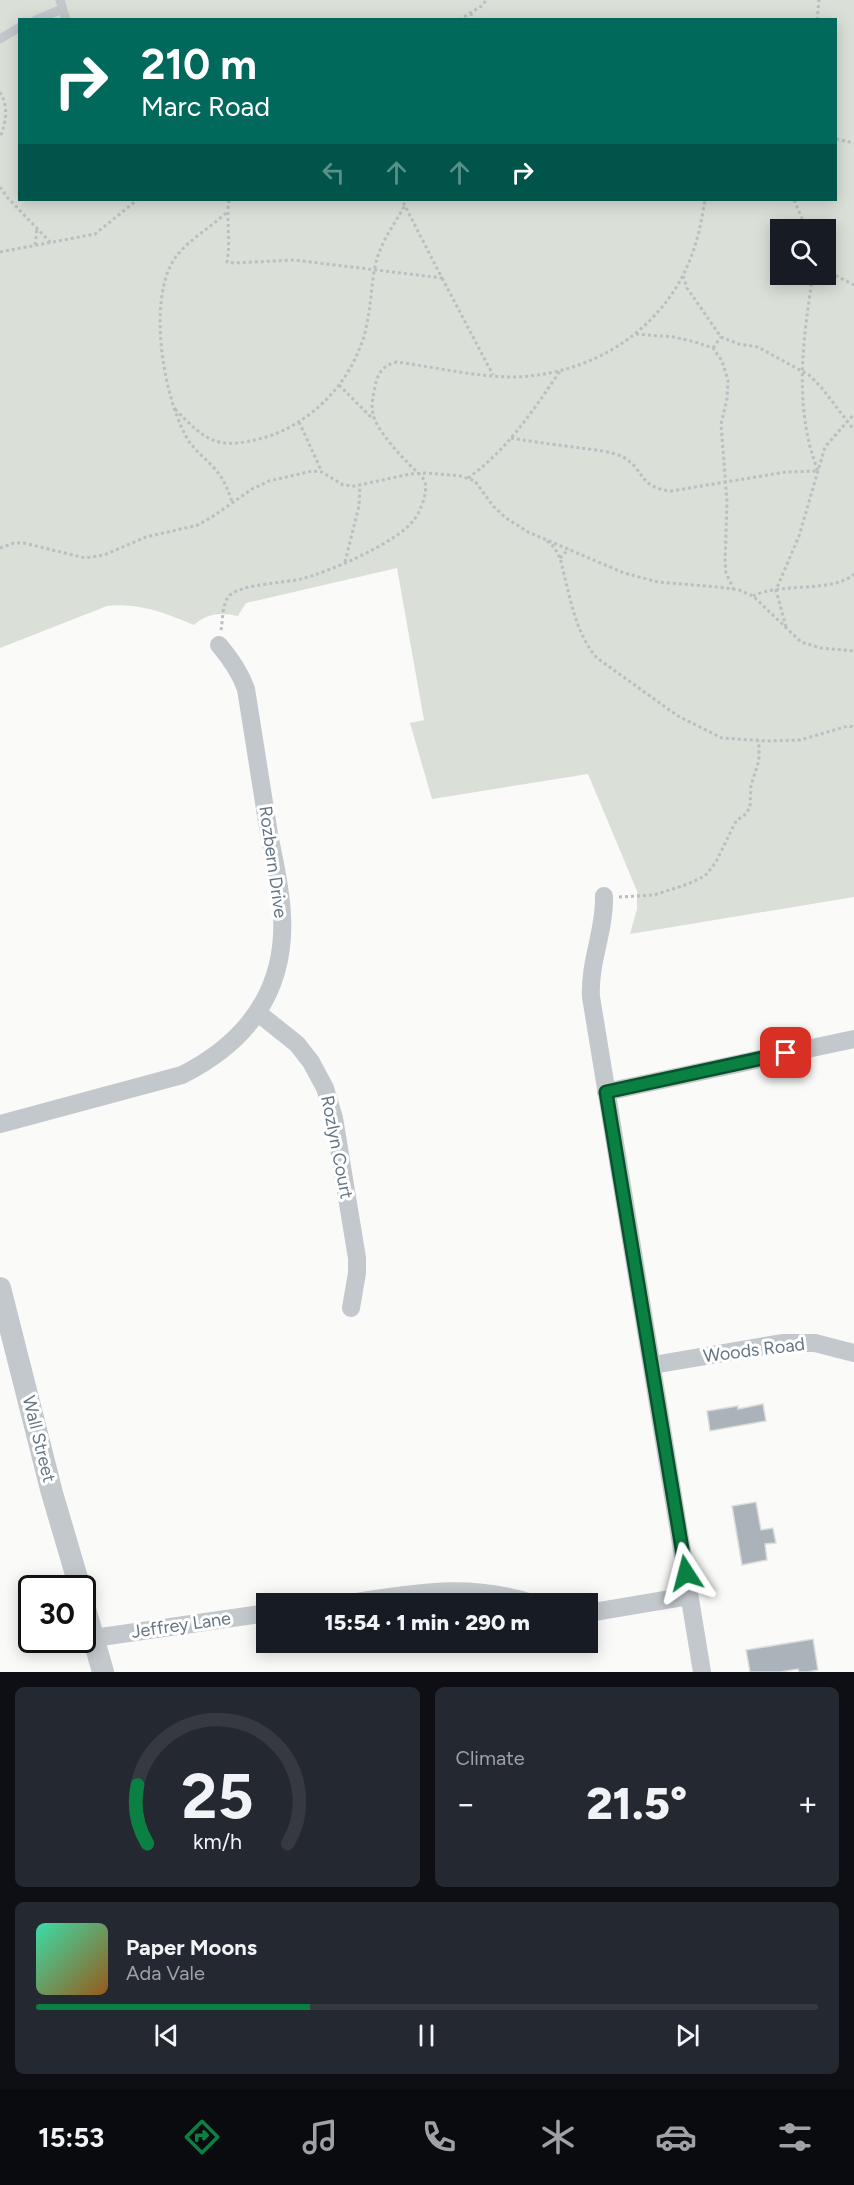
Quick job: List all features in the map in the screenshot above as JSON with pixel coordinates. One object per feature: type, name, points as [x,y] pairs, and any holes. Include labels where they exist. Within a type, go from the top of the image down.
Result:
[{"type":"street","name":"Rozbern Drive","points":[[0,1124],[182,1076],[206,1063],[232,1042],[258,1013],[273,980],[279,957],[282,915],[246,689],[233,661],[219,645]]},
{"type":"street","points":[[604,896],[603,927],[592,970],[591,987],[606,1092],[702,1672]]},
{"type":"street","name":"Rozlyn Court","points":[[258,1013],[297,1044],[318,1073],[330,1100],[357,1258],[351,1308]]},
{"type":"street","points":[[606,1092],[854,1039]]},
{"type":"street","name":"Wall Street","points":[[0,1288],[52,1493],[76,1575]]},
{"type":"street","name":"Woods Road","points":[[652,1365],[782,1343],[815,1343],[854,1353]]},
{"type":"street","points":[[424,1593],[467,1590],[500,1593]]},
{"type":"street","points":[[598,1611],[690,1596]]},
{"type":"street","name":"Jeffrey Lane","points":[[96,1638],[256,1615]]},
{"type":"street","points":[[96,1646],[103,1672]]},
{"type":"lane","points":[[39,18],[61,4]]},
{"type":"lane","points":[[0,39],[18,28]]},
{"type":"path","points":[[462,18],[483,5],[486,0]]},
{"type":"path","points":[[817,18],[819,0]]},
{"type":"path","points":[[471,13],[472,18]]},
{"type":"path","points":[[0,92],[5,101],[7,113],[0,138]]},
{"type":"path","points":[[837,139],[854,143]]},
{"type":"path","points":[[0,187],[51,243]]},
{"type":"path","points":[[0,252],[95,234],[136,201]]},
{"type":"path","points":[[229,201],[227,261],[234,263],[294,260],[442,278]]},
{"type":"path","points":[[403,201],[494,376]]},
{"type":"path","points":[[374,420],[372,404],[376,381],[381,370],[388,364],[397,362],[513,377],[560,371],[586,364],[607,354],[636,334],[660,310],[683,276],[692,257],[699,233],[705,201]]},
{"type":"path","points":[[794,201],[802,219]]},
{"type":"path","points":[[175,409],[209,440],[225,444],[269,436],[299,421],[339,385],[361,347],[379,253],[405,205]]},
{"type":"path","points":[[227,212],[185,246],[174,259],[164,284],[159,315],[160,340],[166,376],[175,409],[190,442],[224,481],[232,502]]},
{"type":"path","points":[[35,245],[38,234],[36,228]]},
{"type":"path","points":[[683,276],[687,288],[721,337],[758,347],[801,371],[821,387],[854,430]]},
{"type":"path","points":[[836,276],[854,285]]},
{"type":"path","points":[[812,285],[801,371],[804,422],[811,454],[818,471]]},
{"type":"path","points":[[636,334],[674,337],[713,348],[722,361],[728,380],[727,399],[721,424],[726,482],[725,562],[726,573],[734,590]]},
{"type":"path","points":[[713,348],[721,337]]},
{"type":"path","points":[[468,478],[486,465],[511,438],[560,371]]},
{"type":"path","points":[[219,645],[225,604],[232,593],[324,572],[408,528],[416,518],[426,491],[425,482],[405,461],[374,420],[339,385]]},
{"type":"path","points":[[786,628],[776,590],[799,536],[825,447],[854,414]]},
{"type":"path","points":[[299,421],[322,472]]},
{"type":"path","points":[[511,438],[601,451],[623,457],[644,480],[656,489],[671,491],[786,472],[818,471]]},
{"type":"path","points":[[0,548],[24,543],[47,547],[75,556],[104,555],[146,537],[198,525],[269,481],[312,471],[322,472],[343,485],[360,485],[418,473],[461,476],[475,481],[493,506],[506,518],[528,532],[624,573],[657,582],[734,590],[753,596],[801,642],[821,648],[854,651]]},
{"type":"path","points":[[345,562],[359,506],[360,485]]},
{"type":"path","points":[[544,538],[554,547],[560,558],[580,630],[588,648],[597,658],[687,721],[722,738],[759,741],[800,740],[848,726],[854,727]]},
{"type":"path","points":[[560,558],[569,548]]},
{"type":"path","points":[[753,596],[776,590],[833,584],[849,579],[854,574]]},
{"type":"path","points":[[604,896],[654,896],[688,885],[705,876],[716,862],[736,821],[747,813],[750,806],[751,786],[759,759],[759,741]]},
{"type":"shaded area","points":[[0,0],[854,0],[854,897],[630,934],[637,909],[637,891],[588,774],[432,799],[410,723],[424,720],[397,568],[246,603],[238,616],[214,614],[194,625],[141,607],[107,606],[0,648]]},
{"type":"building","points":[[763,1404],[766,1421],[710,1431],[707,1411],[738,1406],[738,1409]]},
{"type":"building","points":[[756,1502],[761,1530],[773,1528],[776,1543],[765,1544],[767,1560],[742,1565],[732,1506]]},
{"type":"building","points":[[813,1639],[818,1670],[750,1672],[746,1650]]},
{"type":"route","points":[[686,1573],[606,1092],[786,1053]]}]
